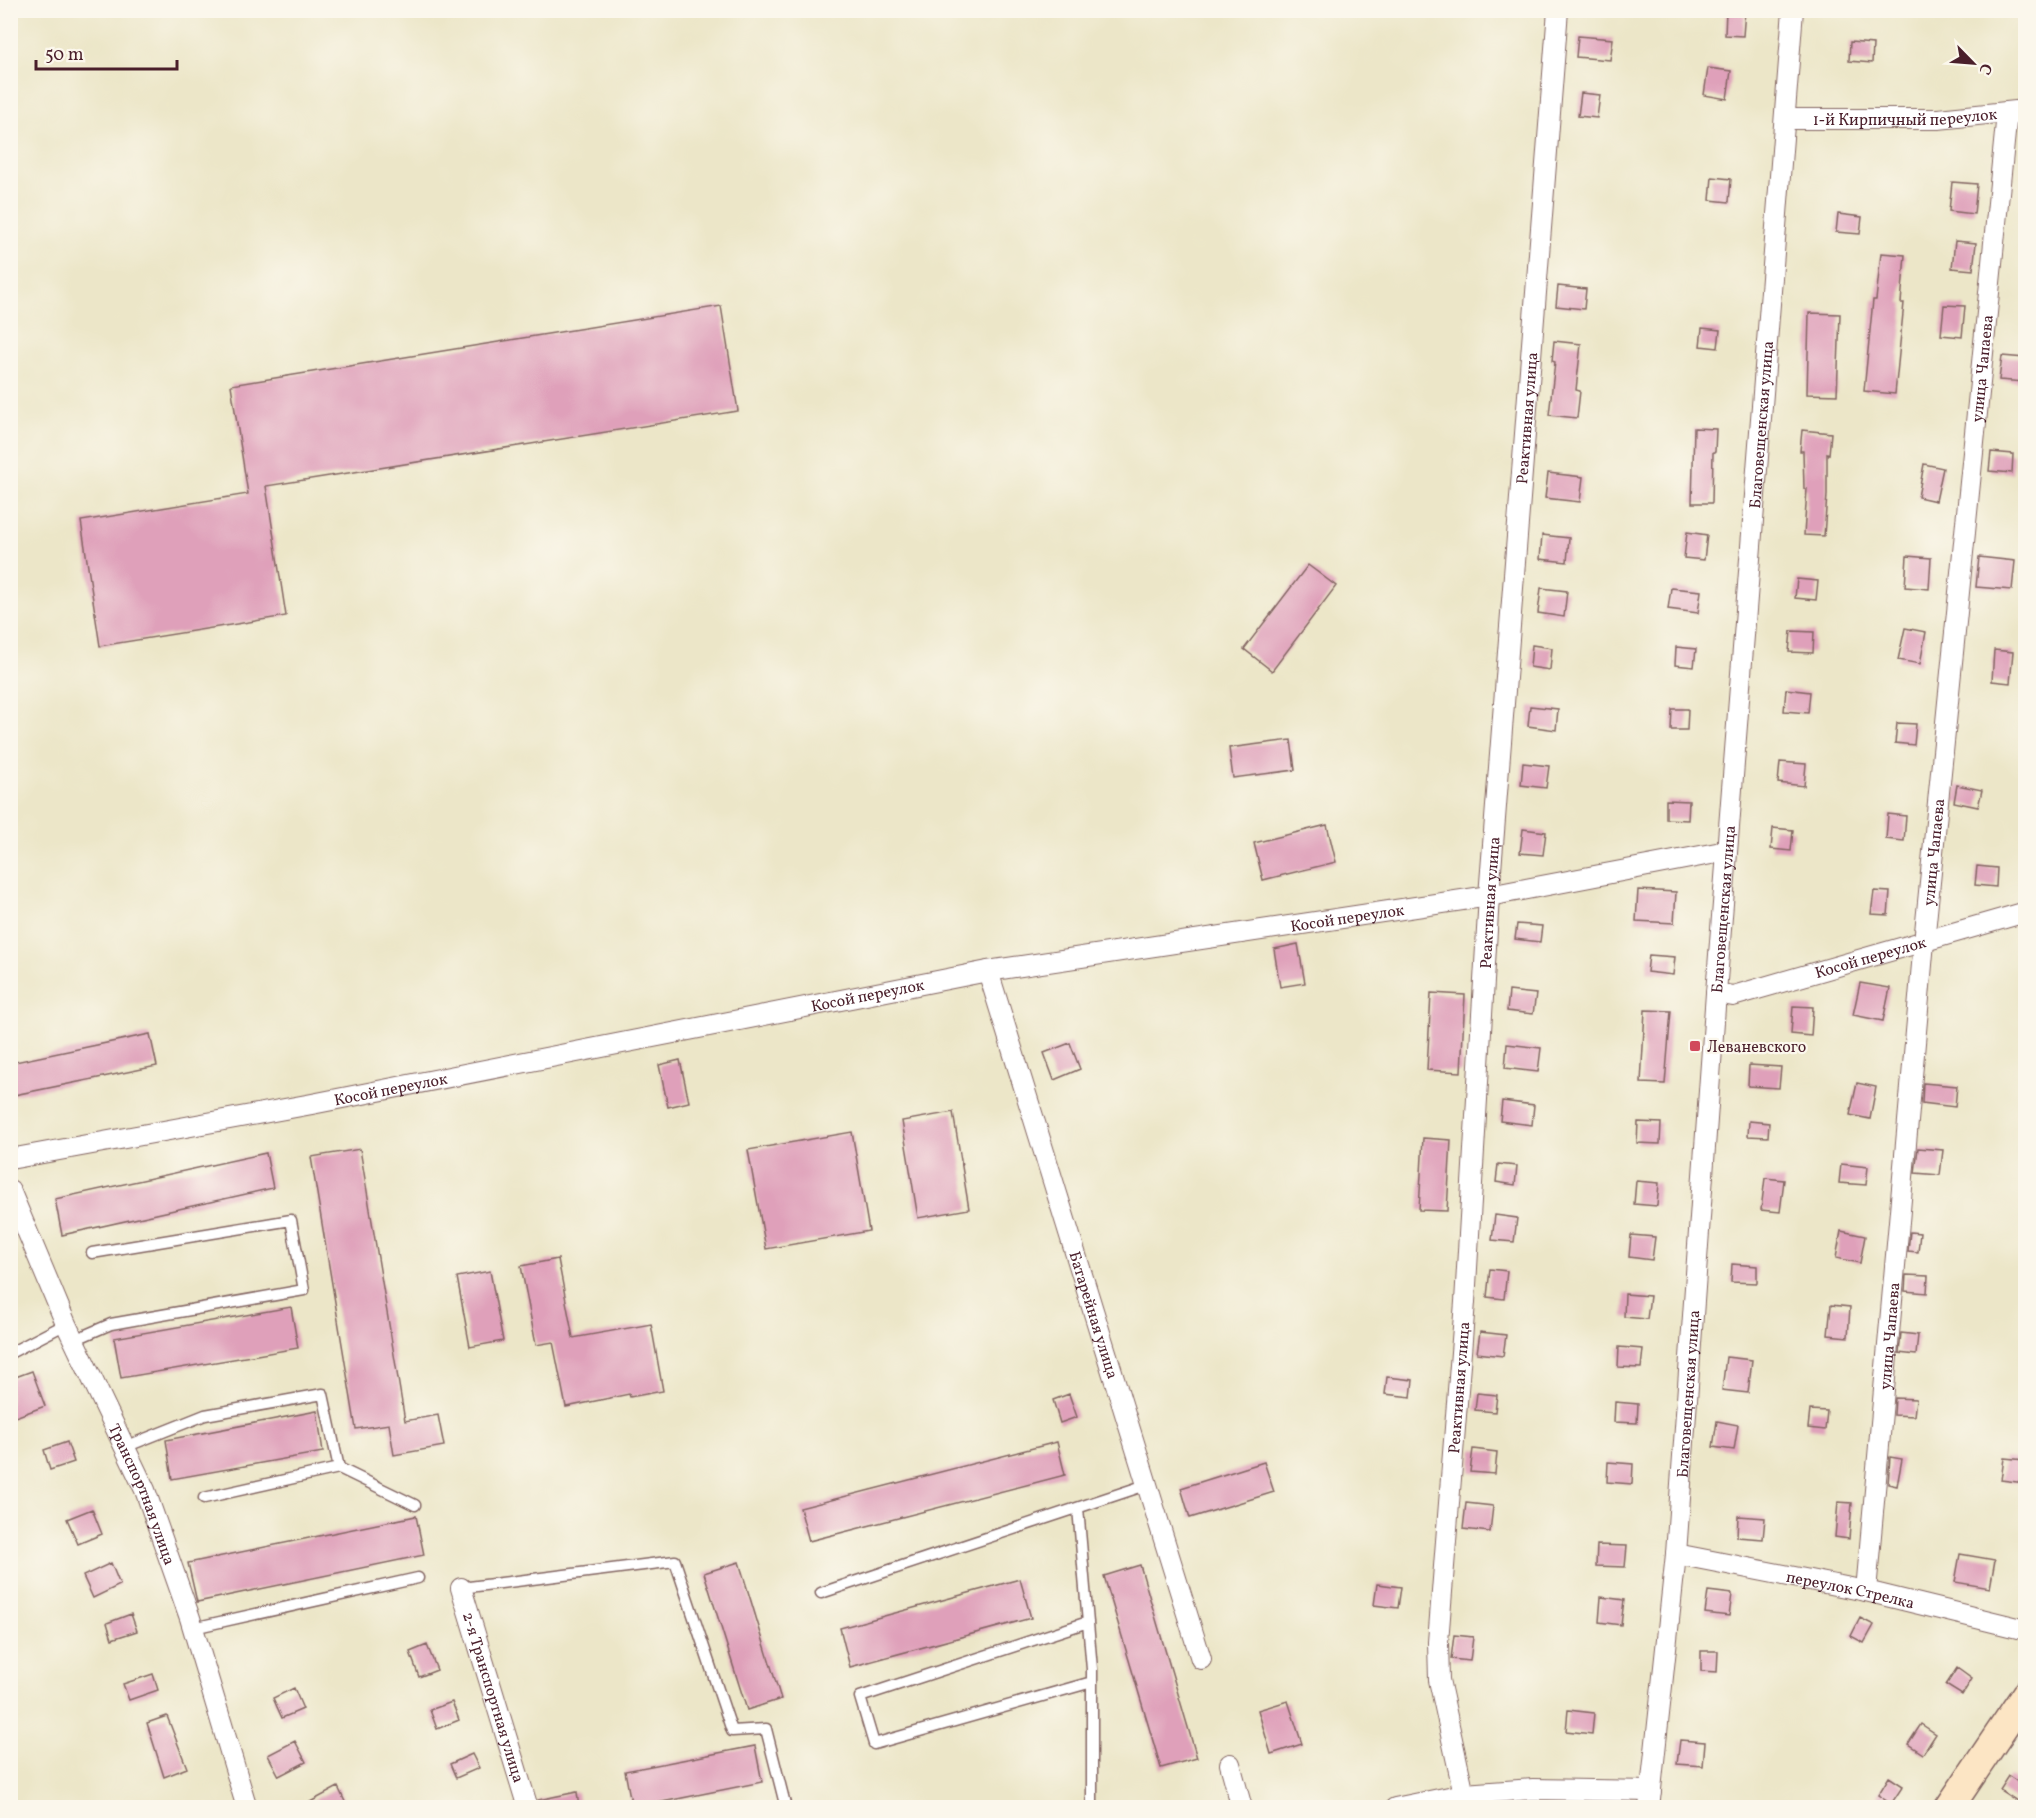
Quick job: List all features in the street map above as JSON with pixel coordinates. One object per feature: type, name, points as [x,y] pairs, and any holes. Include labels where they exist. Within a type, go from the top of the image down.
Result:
[{"type":"street","name":"Реактивная улица","points":[[1464,1794],[1439,1680],[1438,1642],[1465,1302],[1489,896],[1558,10]]},
{"type":"street","name":"Благовещенская улица","points":[[1650,1799],[1676,1554],[1716,993],[1793,10]]},
{"type":"street","name":"1-й Кирпичный переулок","points":[[1785,119],[1938,119],[2016,112]]},
{"type":"street","name":"улица Чапаева","points":[[1866,1591],[1924,942],[2016,112]]},
{"type":"street","name":"Косой переулок","points":[[10,1159],[324,1102],[988,970],[1489,896],[1727,851]]},
{"type":"street","name":"Косой переулок","points":[[1716,993],[1733,996],[2025,912]]},
{"type":"street","name":"Батарейная улица","points":[[988,970],[1201,1659]]},
{"type":"street","name":"Транспортная улица","points":[[12,1198],[70,1332],[145,1490],[193,1628],[247,1808]]},
{"type":"street","name":"переулок Стрелка","points":[[1676,1554],[1866,1591],[2025,1630]]},
{"type":"street","name":"2-я Транспортная улица","points":[[461,1588],[528,1808]]},
{"type":"street","points":[[1949,1808],[2025,1694]]},
{"type":"street","points":[[1230,1764],[1242,1808]]},
{"type":"street","points":[[1395,1808],[1464,1794],[1533,1789],[1650,1799]]},
{"type":"lane","points":[[10,1353],[70,1332],[304,1290],[291,1220],[92,1253]]},
{"type":"lane","points":[[125,1447],[205,1415],[323,1394],[339,1468]]},
{"type":"lane","points":[[204,1498],[339,1468],[415,1505]]},
{"type":"lane","points":[[820,1593],[1146,1485]]},
{"type":"lane","points":[[1078,1508],[1092,1682],[1092,1808]]},
{"type":"lane","points":[[461,1588],[675,1561],[732,1731],[766,1729],[786,1808]]},
{"type":"lane","points":[[193,1628],[418,1578]]},
{"type":"lane","points":[[1088,1622],[860,1696],[874,1744],[1092,1682]]},
{"type":"building","points":[[1726,10],[1745,10],[1743,36],[1725,35]]},
{"type":"building","points":[[1578,36],[1613,39],[1610,60],[1576,57]]},
{"type":"building","points":[[1850,42],[1873,44],[1872,63],[1849,61]]},
{"type":"building","points":[[1708,68],[1731,71],[1727,99],[1704,95]]},
{"type":"building","points":[[1581,93],[1600,95],[1597,118],[1578,116]]},
{"type":"building","points":[[1712,177],[1731,179],[1729,202],[1710,200]]},
{"type":"building","points":[[1952,182],[1977,184],[1974,214],[1949,211]]},
{"type":"building","points":[[1838,214],[1862,217],[1860,234],[1836,232]]},
{"type":"building","points":[[1955,241],[1976,243],[1973,270],[1952,268]]},
{"type":"building","points":[[1881,253],[1905,255],[1901,303],[1904,303],[1895,394],[1864,391],[1873,300],[1876,300]]},
{"type":"building","points":[[1558,286],[1586,289],[1584,309],[1556,306]]},
{"type":"building","points":[[1944,305],[1965,306],[1962,337],[1941,335]]},
{"type":"building","points":[[721,306],[738,411],[266,486],[286,616],[100,646],[81,521],[248,494],[231,385]]},
{"type":"building","points":[[1809,313],[1840,314],[1837,395],[1807,394]]},
{"type":"building","points":[[1702,328],[1720,330],[1718,348],[1700,346]]},
{"type":"building","points":[[1554,341],[1581,344],[1576,390],[1580,391],[1577,418],[1549,415],[1555,362],[1552,361]]},
{"type":"building","points":[[2002,356],[2025,358],[2025,382],[1999,380]]},
{"type":"building","points":[[1694,428],[1716,429],[1712,503],[1692,503]]},
{"type":"building","points":[[1802,430],[1831,433],[1829,454],[1827,453],[1824,536],[1804,535],[1807,489],[1804,489],[1803,451],[1800,451]]},
{"type":"building","points":[[1991,452],[2013,454],[2012,473],[1989,471]]},
{"type":"building","points":[[1924,464],[1943,468],[1936,501],[1918,497]]},
{"type":"building","points":[[1548,473],[1583,477],[1580,502],[1545,498]]},
{"type":"building","points":[[1687,532],[1707,535],[1704,560],[1684,558]]},
{"type":"building","points":[[1542,535],[1569,538],[1567,562],[1540,559]]},
{"type":"building","points":[[1907,556],[1931,558],[1929,589],[1905,587]]},
{"type":"building","points":[[1979,557],[2015,561],[2012,590],[1976,587]]},
{"type":"building","points":[[1308,565],[1336,586],[1272,671],[1244,649]]},
{"type":"building","points":[[1797,579],[1818,581],[1816,600],[1795,598]]},
{"type":"building","points":[[1541,588],[1567,591],[1564,617],[1538,613]]},
{"type":"building","points":[[1671,588],[1701,591],[1698,613],[1668,609]]},
{"type":"building","points":[[1905,628],[1926,632],[1920,664],[1898,660]]},
{"type":"building","points":[[1791,631],[1814,632],[1813,653],[1789,652]]},
{"type":"building","points":[[1532,645],[1552,648],[1550,670],[1530,667]]},
{"type":"building","points":[[1676,647],[1696,649],[1694,667],[1675,665]]},
{"type":"building","points":[[1994,650],[2013,652],[2010,683],[1992,681]]},
{"type":"building","points":[[1786,689],[1810,692],[1808,713],[1784,711]]},
{"type":"building","points":[[1530,706],[1558,709],[1556,730],[1528,726]]},
{"type":"building","points":[[1672,709],[1688,709],[1687,730],[1671,730]]},
{"type":"building","points":[[1897,723],[1916,724],[1914,745],[1895,743]]},
{"type":"building","points":[[1291,740],[1295,770],[1233,778],[1229,748]]},
{"type":"building","points":[[1780,762],[1806,764],[1804,786],[1778,783]]},
{"type":"building","points":[[1523,763],[1549,766],[1546,788],[1521,785]]},
{"type":"building","points":[[1957,785],[1982,790],[1978,807],[1954,802]]},
{"type":"building","points":[[1666,800],[1689,801],[1688,820],[1666,819]]},
{"type":"building","points":[[1888,814],[1906,816],[1904,841],[1886,839]]},
{"type":"building","points":[[1327,825],[1336,862],[1263,880],[1254,843]]},
{"type":"building","points":[[1773,828],[1793,830],[1791,851],[1771,849]]},
{"type":"building","points":[[1523,829],[1546,832],[1543,855],[1520,853]]},
{"type":"building","points":[[1977,866],[1997,868],[1996,887],[1975,885]]},
{"type":"building","points":[[1638,890],[1676,892],[1674,923],[1636,921]]},
{"type":"building","points":[[1874,891],[1890,892],[1888,915],[1871,914]]},
{"type":"building","points":[[1517,924],[1542,926],[1540,942],[1515,939]]},
{"type":"building","points":[[1298,944],[1305,983],[1280,987],[1274,949]]},
{"type":"building","points":[[1649,955],[1675,957],[1673,975],[1647,972]]},
{"type":"building","points":[[1860,983],[1890,988],[1883,1021],[1853,1015]]},
{"type":"building","points":[[1509,991],[1536,994],[1533,1014],[1507,1011]]},
{"type":"building","points":[[1431,993],[1465,995],[1461,1072],[1427,1070]]},
{"type":"building","points":[[1793,1006],[1813,1007],[1811,1036],[1791,1034]]},
{"type":"building","points":[[1645,1010],[1671,1011],[1665,1084],[1641,1083]]},
{"type":"building","points":[[150,1034],[157,1066],[14,1095],[10,1063]]},
{"type":"building","points":[[1070,1043],[1080,1069],[1054,1080],[1044,1053]]},
{"type":"building","points":[[1507,1044],[1541,1048],[1538,1072],[1505,1068]]},
{"type":"building","points":[[680,1060],[689,1102],[668,1107],[659,1065]]},
{"type":"building","points":[[1749,1065],[1781,1067],[1779,1088],[1748,1086]]},
{"type":"building","points":[[1857,1083],[1876,1087],[1870,1119],[1850,1115]]},
{"type":"building","points":[[1923,1083],[1957,1086],[1955,1107],[1922,1103]]},
{"type":"building","points":[[1502,1101],[1534,1105],[1532,1125],[1500,1121]]},
{"type":"building","points":[[953,1112],[969,1209],[918,1218],[902,1121]]},
{"type":"building","points":[[1749,1121],[1769,1123],[1768,1137],[1748,1136]]},
{"type":"building","points":[[1638,1122],[1661,1123],[1660,1144],[1637,1143]]},
{"type":"building","points":[[852,1132],[869,1231],[766,1249],[748,1150]]},
{"type":"building","points":[[1423,1138],[1451,1140],[1447,1211],[1419,1210]]},
{"type":"building","points":[[1918,1148],[1943,1150],[1940,1175],[1915,1173]]},
{"type":"building","points":[[360,1149],[405,1421],[438,1415],[444,1446],[394,1455],[389,1424],[356,1429],[311,1157]]},
{"type":"building","points":[[266,1153],[273,1188],[62,1235],[55,1199]]},
{"type":"building","points":[[1498,1164],[1517,1166],[1515,1185],[1496,1182]]},
{"type":"building","points":[[1841,1164],[1868,1167],[1866,1185],[1839,1183]]},
{"type":"building","points":[[1765,1178],[1784,1180],[1780,1212],[1761,1210]]},
{"type":"building","points":[[1636,1181],[1659,1183],[1657,1206],[1634,1204]]},
{"type":"building","points":[[1495,1215],[1517,1218],[1514,1242],[1492,1240]]},
{"type":"building","points":[[1841,1231],[1865,1236],[1860,1263],[1836,1258]]},
{"type":"building","points":[[1910,1232],[1920,1233],[1918,1252],[1908,1251]]},
{"type":"building","points":[[1631,1235],[1655,1237],[1652,1260],[1629,1257]]},
{"type":"building","points":[[558,1259],[573,1338],[651,1324],[663,1391],[630,1397],[629,1394],[566,1407],[553,1342],[536,1345],[521,1266]]},
{"type":"building","points":[[1732,1264],[1757,1266],[1757,1283],[1731,1282]]},
{"type":"building","points":[[1490,1269],[1507,1271],[1504,1299],[1487,1297]]},
{"type":"building","points":[[490,1271],[503,1341],[470,1347],[457,1277]]},
{"type":"building","points":[[1906,1275],[1928,1276],[1927,1293],[1905,1291]]},
{"type":"building","points":[[1625,1294],[1650,1296],[1647,1319],[1624,1317]]},
{"type":"building","points":[[1831,1305],[1850,1307],[1848,1337],[1828,1335]]},
{"type":"building","points":[[291,1307],[298,1348],[121,1378],[114,1338]]},
{"type":"building","points":[[1480,1332],[1506,1335],[1503,1356],[1477,1353]]},
{"type":"building","points":[[1901,1333],[1918,1335],[1916,1355],[1899,1353]]},
{"type":"building","points":[[1619,1347],[1643,1349],[1641,1368],[1618,1367]]},
{"type":"building","points":[[1726,1357],[1752,1360],[1748,1393],[1722,1390]]},
{"type":"building","points":[[32,1371],[45,1406],[10,1419],[10,1379]]},
{"type":"building","points":[[1387,1377],[1413,1380],[1411,1397],[1385,1394]]},
{"type":"building","points":[[1477,1393],[1497,1395],[1495,1412],[1475,1410]]},
{"type":"building","points":[[1069,1394],[1077,1417],[1060,1423],[1053,1400]]},
{"type":"building","points":[[1895,1398],[1916,1399],[1914,1416],[1894,1415]]},
{"type":"building","points":[[1615,1402],[1638,1404],[1637,1423],[1614,1422]]},
{"type":"building","points":[[1810,1410],[1827,1411],[1825,1430],[1808,1428]]},
{"type":"building","points":[[317,1411],[323,1452],[172,1479],[166,1440]]},
{"type":"building","points":[[1717,1421],[1738,1425],[1734,1450],[1713,1447]]},
{"type":"building","points":[[67,1442],[74,1462],[50,1470],[44,1450]]},
{"type":"building","points":[[1057,1442],[1065,1475],[809,1541],[800,1508]]},
{"type":"building","points":[[1473,1449],[1497,1452],[1495,1474],[1470,1472]]},
{"type":"building","points":[[1890,1457],[1902,1459],[1897,1486],[1888,1484]]},
{"type":"building","points":[[2004,1458],[2025,1460],[2025,1483],[2001,1480]]},
{"type":"building","points":[[1264,1462],[1274,1492],[1190,1518],[1181,1488]]},
{"type":"building","points":[[1608,1462],[1633,1464],[1632,1484],[1607,1482]]},
{"type":"building","points":[[1838,1502],[1852,1503],[1849,1539],[1835,1537]]},
{"type":"building","points":[[1466,1503],[1493,1506],[1490,1532],[1463,1529]]},
{"type":"building","points":[[92,1509],[102,1534],[78,1544],[67,1519]]},
{"type":"building","points":[[416,1516],[424,1555],[197,1602],[188,1563]]},
{"type":"building","points":[[1738,1516],[1765,1518],[1763,1539],[1737,1537]]},
{"type":"building","points":[[1597,1545],[1627,1546],[1625,1567],[1596,1566]]},
{"type":"building","points":[[1960,1554],[1995,1560],[1990,1588],[1955,1582]]},
{"type":"building","points":[[739,1562],[781,1699],[747,1710],[704,1573]]},
{"type":"building","points":[[111,1563],[120,1585],[93,1598],[83,1576]]},
{"type":"building","points":[[1140,1565],[1197,1758],[1161,1768],[1104,1576]]},
{"type":"building","points":[[1020,1579],[1031,1618],[850,1667],[840,1628]]},
{"type":"building","points":[[1377,1584],[1401,1587],[1398,1608],[1374,1605]]},
{"type":"building","points":[[1708,1591],[1732,1594],[1729,1616],[1705,1613]]},
{"type":"building","points":[[1601,1597],[1624,1600],[1621,1625],[1599,1622]]},
{"type":"building","points":[[131,1614],[137,1631],[112,1639],[107,1623]]},
{"type":"building","points":[[1860,1618],[1874,1625],[1864,1643],[1851,1636]]},
{"type":"building","points":[[1454,1635],[1473,1637],[1470,1661],[1451,1659]]},
{"type":"building","points":[[427,1645],[437,1670],[419,1677],[410,1652]]},
{"type":"building","points":[[1701,1651],[1718,1651],[1717,1672],[1701,1671]]},
{"type":"building","points":[[1957,1668],[1972,1679],[1962,1695],[1946,1685]]},
{"type":"building","points":[[153,1674],[158,1690],[129,1700],[123,1684]]},
{"type":"building","points":[[294,1688],[303,1709],[282,1718],[273,1698]]},
{"type":"building","points":[[1288,1701],[1302,1744],[1271,1754],[1258,1710]]},
{"type":"building","points":[[452,1702],[459,1720],[437,1729],[430,1710]]},
{"type":"building","points":[[1568,1710],[1594,1713],[1592,1734],[1566,1731]]},
{"type":"building","points":[[167,1716],[187,1768],[164,1777],[147,1723]]},
{"type":"building","points":[[1921,1724],[1936,1734],[1923,1754],[1908,1744]]},
{"type":"building","points":[[1680,1740],[1705,1742],[1703,1766],[1677,1764]]},
{"type":"building","points":[[295,1741],[306,1762],[279,1776],[268,1755]]},
{"type":"building","points":[[755,1746],[762,1782],[632,1808],[625,1771]]},
{"type":"building","points":[[472,1754],[479,1768],[456,1778],[450,1764]]},
{"type":"building","points":[[2009,1776],[2025,1787],[2025,1795],[2020,1803],[2000,1790]]},
{"type":"building","points":[[1889,1777],[1903,1786],[1891,1804],[1878,1795]]},
{"type":"building","points":[[338,1787],[348,1808],[299,1808]]},
{"type":"building","points":[[577,1792],[579,1808],[540,1808],[538,1800]]},
{"type":"place","name":"Леваневского","points":[[1695,1046]]}]
